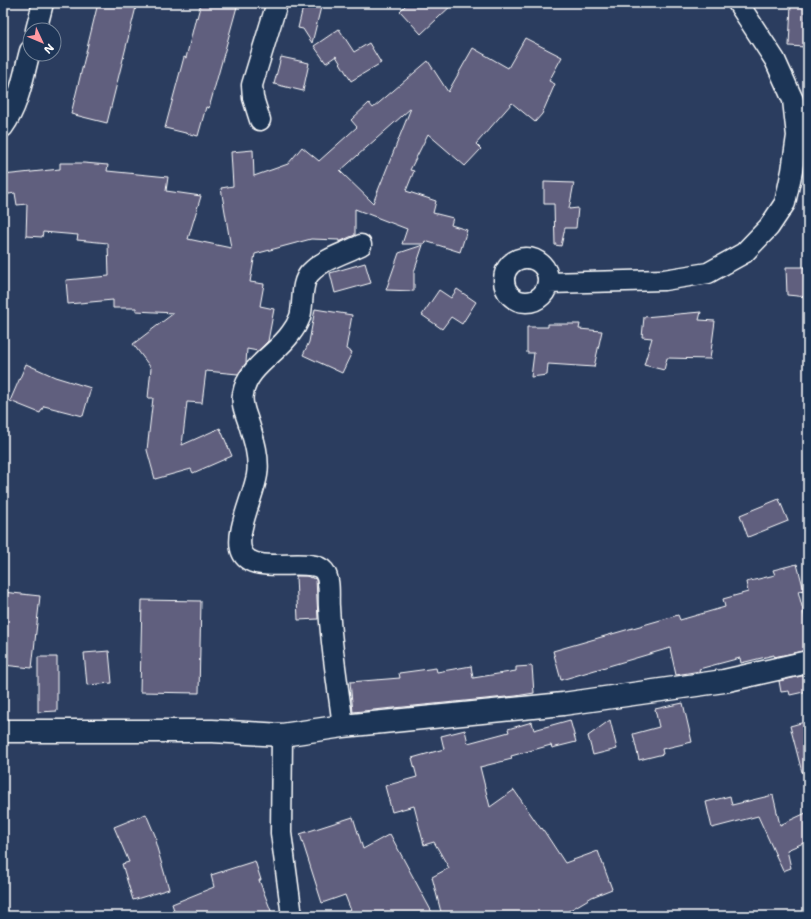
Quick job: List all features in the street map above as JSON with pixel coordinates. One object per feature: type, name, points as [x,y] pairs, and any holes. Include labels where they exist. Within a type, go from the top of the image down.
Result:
[{"type":"street","points":[[38,22],[43,3]]},
{"type":"street","points":[[260,120],[253,98],[252,85],[277,3]]},
{"type":"street","points":[[548,283],[664,280],[708,272],[744,253],[769,227],[785,203],[792,171],[797,136],[793,100],[775,60],[738,3]]},
{"type":"street","points":[[3,127],[11,116],[27,62]]},
{"type":"street","points":[[343,726],[331,636],[328,585],[325,573],[323,570],[310,566],[260,564],[250,561],[245,557],[240,547],[241,532],[258,472],[254,444],[242,401],[246,382],[254,370],[276,351],[292,333],[300,316],[303,290],[311,271],[327,261],[361,246]]},
{"type":"street","points":[[3,730],[212,731],[282,735],[343,726],[563,704],[724,681],[808,662]]},
{"type":"street","points":[[282,735],[281,833],[292,916]]},
{"type":"building","points":[[98,3],[137,3],[107,123],[71,114]]},
{"type":"building","points":[[201,3],[238,3],[209,108],[206,107],[198,136],[165,128],[184,57],[186,58]]},
{"type":"building","points":[[304,3],[322,3],[312,43],[303,29],[298,28]]},
{"type":"building","points":[[408,3],[454,3],[421,34],[400,11]]},
{"type":"building","points":[[791,4],[806,4],[805,47],[789,46]]},
{"type":"building","points":[[339,29],[354,52],[369,43],[381,63],[351,81],[336,56],[326,63],[314,46]]},
{"type":"building","points":[[525,38],[562,57],[549,81],[555,84],[542,114],[535,122],[512,103],[476,144],[481,149],[465,166],[428,134],[410,170],[414,171],[406,191],[436,201],[433,213],[453,218],[451,225],[467,230],[460,252],[425,241],[424,244],[402,244],[407,229],[355,209],[355,235],[339,242],[339,240],[311,239],[255,254],[250,282],[264,284],[260,306],[274,309],[268,341],[258,351],[247,349],[246,363],[238,374],[206,371],[202,403],[187,402],[182,445],[220,428],[232,456],[193,473],[191,469],[155,479],[147,450],[153,398],[148,398],[151,368],[133,344],[174,313],[136,311],[136,308],[113,308],[113,300],[68,304],[66,280],[109,276],[108,243],[77,240],[78,235],[43,232],[42,237],[26,236],[27,204],[17,205],[15,193],[3,195],[3,175],[60,169],[60,163],[84,163],[108,165],[107,171],[168,177],[166,191],[201,196],[188,239],[231,248],[221,188],[233,186],[231,152],[253,150],[254,176],[288,164],[302,147],[319,161],[357,127],[351,120],[369,103],[373,108],[428,61],[448,92],[473,48],[508,68]],"holes":[[[411,108],[373,203],[340,171]]]},
{"type":"building","points":[[281,57],[309,63],[303,91],[274,84]]},
{"type":"building","points":[[544,182],[574,183],[569,209],[578,208],[576,228],[565,228],[561,246],[555,245],[554,204],[544,204]]},
{"type":"building","points":[[423,245],[414,272],[414,291],[386,290],[399,253]]},
{"type":"building","points":[[365,263],[371,283],[335,293],[330,273]]},
{"type":"building","points":[[786,267],[808,267],[808,297],[787,295]]},
{"type":"building","points":[[457,289],[476,302],[462,324],[451,317],[442,329],[422,315],[439,290],[451,298]]},
{"type":"building","points":[[315,309],[352,315],[346,349],[352,352],[342,373],[303,355],[309,342]]},
{"type":"building","points":[[701,312],[699,320],[715,321],[710,359],[667,358],[664,370],[644,365],[652,338],[642,337],[644,317]]},
{"type":"building","points":[[548,324],[580,324],[579,329],[602,331],[594,367],[548,364],[547,375],[531,377],[534,353],[527,353],[527,327],[548,327]]},
{"type":"building","points":[[26,364],[55,377],[91,388],[83,416],[44,406],[40,413],[10,401]]},
{"type":"building","points":[[779,499],[788,521],[748,537],[740,515]]},
{"type":"building","points":[[797,564],[804,590],[798,591],[808,630],[808,650],[774,657],[774,655],[741,663],[740,658],[699,669],[700,671],[676,675],[670,648],[561,680],[553,651],[678,615],[680,620],[725,607],[723,599],[748,592],[746,582],[775,575],[773,570]]},
{"type":"building","points":[[296,576],[306,576],[316,579],[318,619],[298,620]]},
{"type":"building","points":[[3,592],[40,596],[32,668],[3,665]]},
{"type":"building","points":[[142,600],[201,601],[199,693],[140,692]]},
{"type":"building","points":[[109,651],[112,683],[87,685],[84,653]]},
{"type":"building","points":[[38,657],[57,657],[57,711],[38,712]]},
{"type":"building","points":[[471,666],[473,678],[516,671],[516,667],[532,666],[534,693],[353,712],[350,682],[400,678],[399,673],[436,668],[437,672]]},
{"type":"building","points":[[806,675],[808,691],[790,695],[789,691],[781,692],[779,681]]},
{"type":"building","points":[[683,703],[692,742],[662,749],[663,754],[639,760],[633,734],[659,727],[655,709]]},
{"type":"building","points":[[570,720],[576,742],[552,748],[551,745],[511,756],[512,759],[480,767],[490,807],[514,790],[565,863],[598,851],[612,889],[592,897],[560,916],[442,916],[432,877],[449,868],[434,842],[424,845],[414,806],[392,812],[385,786],[417,777],[412,758],[444,749],[441,736],[465,730],[468,743],[509,732],[508,729],[532,722],[534,730]]},
{"type":"building","points":[[610,720],[617,749],[593,755],[588,736]]},
{"type":"building","points":[[808,721],[808,772],[802,772],[790,726]]},
{"type":"building","points":[[773,795],[780,825],[808,812],[808,841],[787,850],[791,868],[783,871],[758,816],[712,828],[706,802],[730,796],[732,805]]},
{"type":"building","points":[[146,814],[157,840],[155,841],[169,889],[133,900],[122,864],[129,862],[114,827]]},
{"type":"building","points":[[353,817],[363,849],[390,834],[434,916],[353,916],[345,895],[322,903],[300,834]]},
{"type":"building","points":[[255,861],[261,880],[259,880],[273,916],[176,916],[172,904],[214,887],[211,875]]}]
